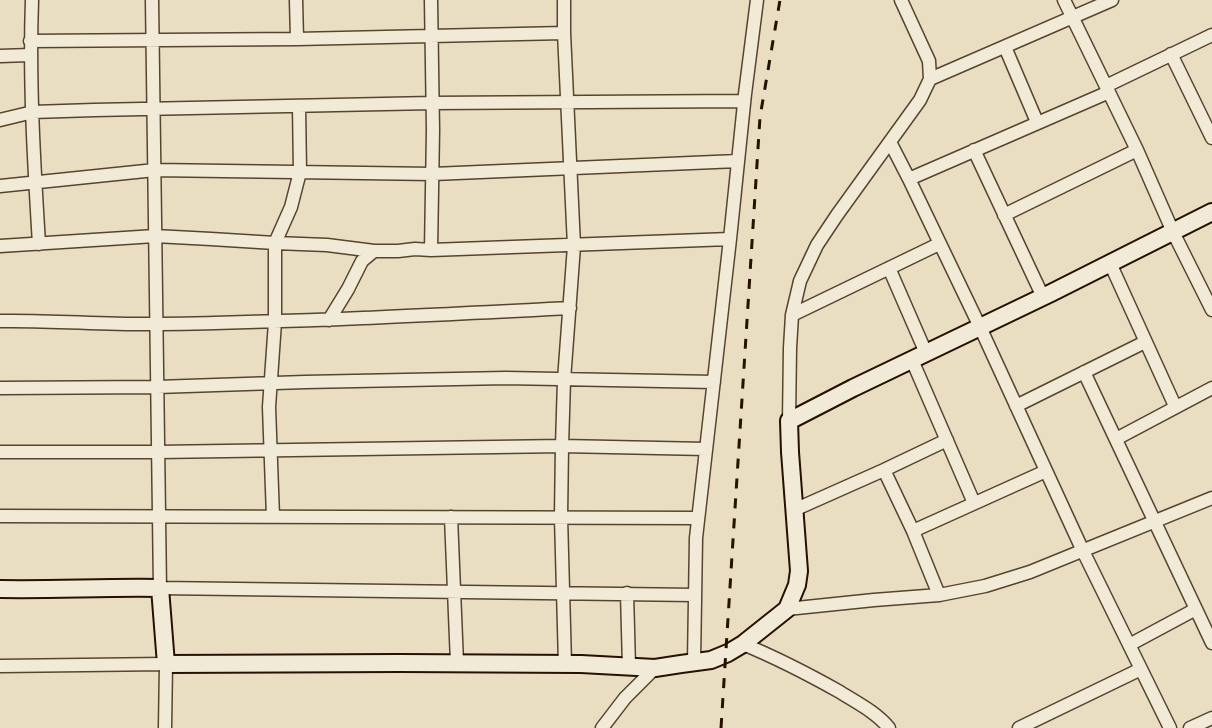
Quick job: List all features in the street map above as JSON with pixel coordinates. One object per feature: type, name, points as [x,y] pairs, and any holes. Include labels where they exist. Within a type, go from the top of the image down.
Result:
[{"type":"street","points":[[32,0],[30,55],[39,244]]},
{"type":"street","points":[[152,0],[160,588],[166,664],[165,728]]},
{"type":"street","points":[[296,0],[297,39]]},
{"type":"street","points":[[431,0],[433,174],[431,250]]},
{"type":"street","points":[[564,0],[574,246],[564,380],[562,446],[561,517],[565,664]]},
{"type":"street","points":[[694,662],[696,538],[757,0]]},
{"type":"street","points":[[0,666],[457,663],[581,664],[655,668],[711,660],[743,644],[787,609],[799,571],[789,421],[792,315],[800,281],[817,245],[920,100],[930,79],[929,61],[901,0]]},
{"type":"street","points":[[1064,0],[1137,150],[1173,232],[1212,309]]},
{"type":"street","points":[[930,79],[1108,1]]},
{"type":"street","points":[[30,41],[297,39],[564,33]]},
{"type":"street","points":[[909,179],[1107,89],[1171,54],[1212,35]]},
{"type":"street","points":[[1005,47],[1037,122]]},
{"type":"street","points":[[1171,54],[1208,120],[1212,138]]},
{"type":"street","points":[[0,56],[30,55]]},
{"type":"street","points":[[0,120],[33,112],[432,103],[744,101]]},
{"type":"street","points":[[273,517],[269,408],[275,322],[275,243],[291,207],[300,172],[299,106]]},
{"type":"street","points":[[890,142],[980,327],[1082,549],[1170,728]]},
{"type":"street","points":[[974,150],[1043,297]]},
{"type":"street","points":[[1004,215],[1137,150]]},
{"type":"street","points":[[0,186],[155,170],[433,174],[738,161]]},
{"type":"street","points":[[789,421],[1212,212]]},
{"type":"street","points":[[0,246],[155,236],[327,244],[374,251],[730,240]]},
{"type":"street","points":[[792,315],[939,244]]},
{"type":"street","points":[[329,320],[362,261],[374,251]]},
{"type":"street","points":[[1110,263],[1175,406]]},
{"type":"street","points":[[889,268],[947,440],[975,503]]},
{"type":"street","points":[[0,321],[156,324],[275,322],[570,308]]},
{"type":"street","points":[[1016,406],[1145,342]]},
{"type":"street","points":[[1084,372],[1212,641]]},
{"type":"street","points":[[0,388],[157,387],[271,382],[506,378],[714,382]]},
{"type":"street","points":[[1116,439],[1212,388]]},
{"type":"street","points":[[794,510],[947,440]]},
{"type":"street","points":[[0,452],[562,446],[706,449]]},
{"type":"street","points":[[884,470],[913,531],[939,595]]},
{"type":"street","points":[[913,531],[1046,471]]},
{"type":"street","points":[[787,609],[939,595],[985,586],[1029,572],[1212,498]]},
{"type":"street","points":[[0,516],[698,518]]},
{"type":"street","points":[[451,517],[457,663]]},
{"type":"street","points":[[0,589],[47,590],[109,587],[695,595]]},
{"type":"street","points":[[627,593],[629,668]]},
{"type":"street","points":[[1129,645],[1196,609]]},
{"type":"street","points":[[743,644],[804,671],[865,707],[889,728]]},
{"type":"street","points":[[602,728],[625,698],[655,668]]},
{"type":"street","points":[[1018,728],[1141,669]]},
{"type":"street","points":[[1190,728],[1212,718]]},
{"type":"railway","points":[[721,728],[760,117],[780,0]]}]
